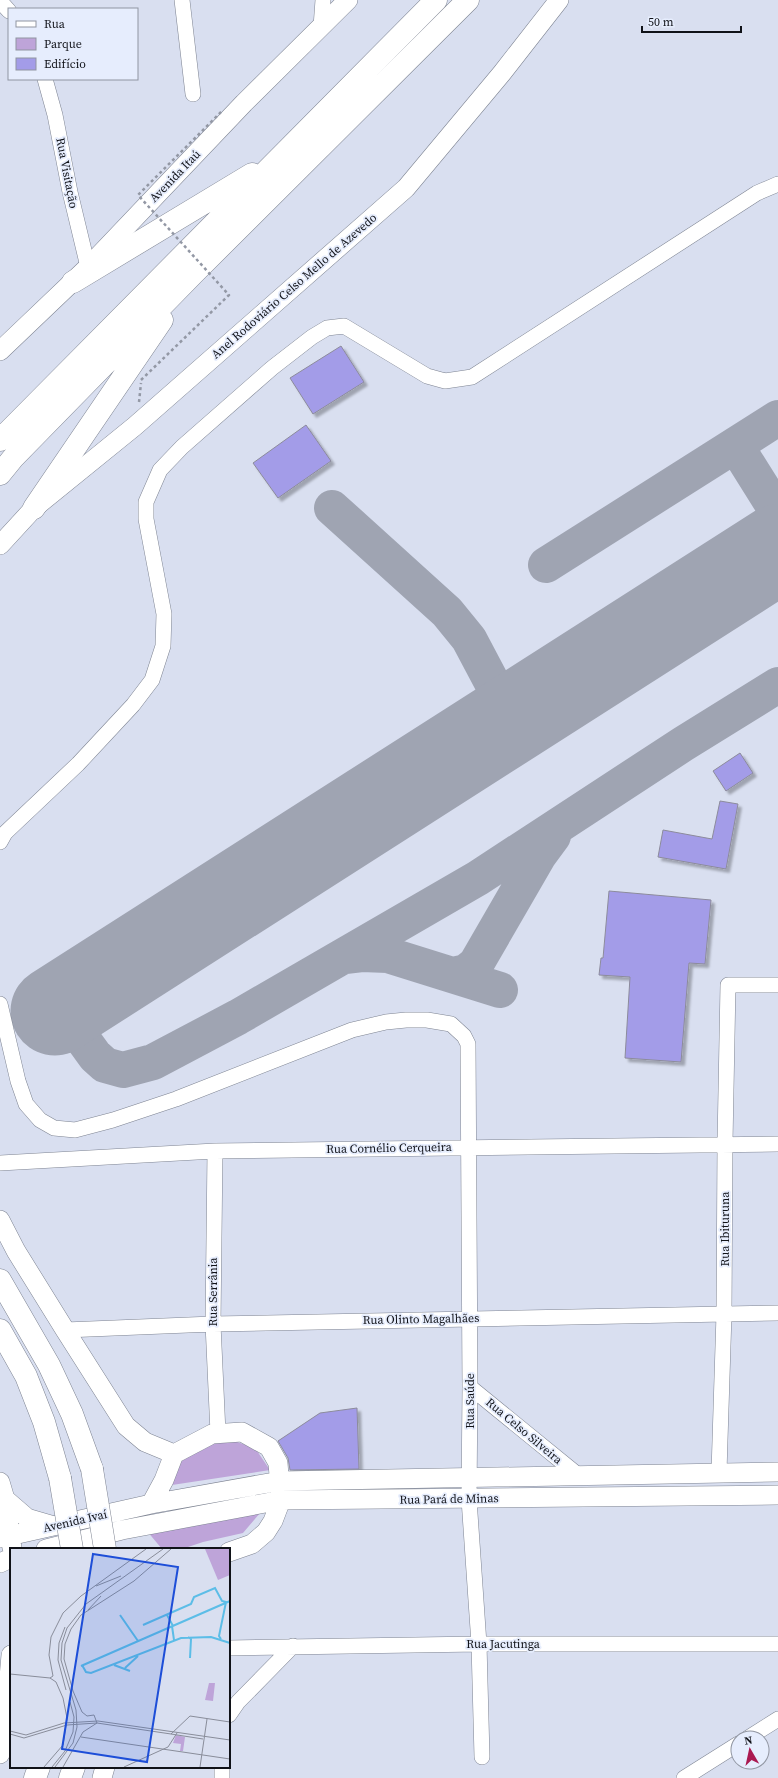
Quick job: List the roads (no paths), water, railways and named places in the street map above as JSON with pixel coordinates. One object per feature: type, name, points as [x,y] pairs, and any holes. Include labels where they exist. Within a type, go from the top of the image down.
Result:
[{"type":"highway","points":[[0,440],[436,0]]},
{"type":"highway","points":[[0,474],[13,458],[193,274],[468,0]]},
{"type":"highway","points":[[73,282],[280,157]]},
{"type":"highway","points":[[34,508],[193,274]]},
{"type":"highway","points":[[0,1280],[49,1366],[72,1414],[92,1469],[105,1548]]},
{"type":"highway","points":[[0,1330],[26,1376],[44,1422],[60,1478],[72,1548]]},
{"type":"highway","points":[[35,1778],[39,1768]]},
{"type":"highway","points":[[70,1778],[74,1768]]},
{"type":"main road","name":"Avenida Itaú","points":[[0,351],[88,267],[244,103],[348,0]]},
{"type":"main road","name":"Anel Rodoviário Celso Mello de Azevedo","points":[[0,545],[34,508],[135,426],[406,188],[502,73],[559,0]]},
{"type":"main road","points":[[0,1220],[16,1250],[126,1426],[145,1442],[174,1454]]},
{"type":"main road","points":[[150,1504],[164,1480],[174,1454],[212,1434],[242,1432],[269,1447],[278,1463],[281,1500],[273,1521],[266,1532],[252,1544],[230,1552]]},
{"type":"main road","name":"Rua Pará de Minas","points":[[150,1504],[280,1481],[778,1472]]},
{"type":"main road","points":[[2,1491],[27,1518],[55,1526]]},
{"type":"main road","points":[[2,1491],[7,1541]]},
{"type":"main road","name":"Rua Pará de Minas","points":[[122,1530],[281,1500],[778,1495]]},
{"type":"main road","name":"Avenida Ivaí","points":[[7,1541],[55,1526],[150,1504]]},
{"type":"main road","name":"Avenida Ivaí","points":[[50,1548],[122,1530]]},
{"type":"main road","points":[[0,1563],[10,1558]]},
{"type":"main road","points":[[1,1750],[10,1664]]},
{"type":"main road","points":[[102,1778],[105,1768]]},
{"type":"street","points":[[182,0],[193,94]]},
{"type":"street","points":[[321,27],[323,0]]},
{"type":"street","points":[[0,2],[8,10]]},
{"type":"street","name":"Rua Visitação","points":[[45,80],[56,115],[70,192],[88,267]]},
{"type":"street","points":[[0,842],[5,833],[78,764],[133,706],[152,680],[163,646],[164,614],[146,519],[146,502],[160,470],[182,447],[272,368],[326,328],[344,326],[427,376],[446,381],[472,377],[757,194],[778,184]]},
{"type":"street","name":"Rua Ibituruna","points":[[718,1472],[724,1314],[728,985],[778,985]]},
{"type":"street","name":"Rua Saúde","points":[[0,1004],[18,1081],[26,1104],[40,1120],[54,1128],[75,1130],[113,1120],[176,1098],[352,1030],[406,1020],[439,1021],[451,1024],[464,1036],[468,1044],[470,1147],[469,1499],[479,1644],[482,1757]]},
{"type":"street","name":"Rua Cornélio Cerqueira","points":[[0,1163],[215,1151],[725,1143],[778,1144]]},
{"type":"street","name":"Rua Serrânia","points":[[215,1151],[213,1324],[218,1433]]},
{"type":"street","name":"Rua Olinto Magalhães","points":[[65,1330],[213,1324],[778,1313]]},
{"type":"street","name":"Rua Celso Silveira","points":[[470,1387],[578,1476]]},
{"type":"street","name":"Rua Jacutinga","points":[[230,1648],[479,1644],[778,1644]]},
{"type":"street","points":[[230,1714],[238,1702],[293,1646]]},
{"type":"street","points":[[761,1730],[778,1719]]},
{"type":"street","points":[[684,1778],[730,1749]]}]
